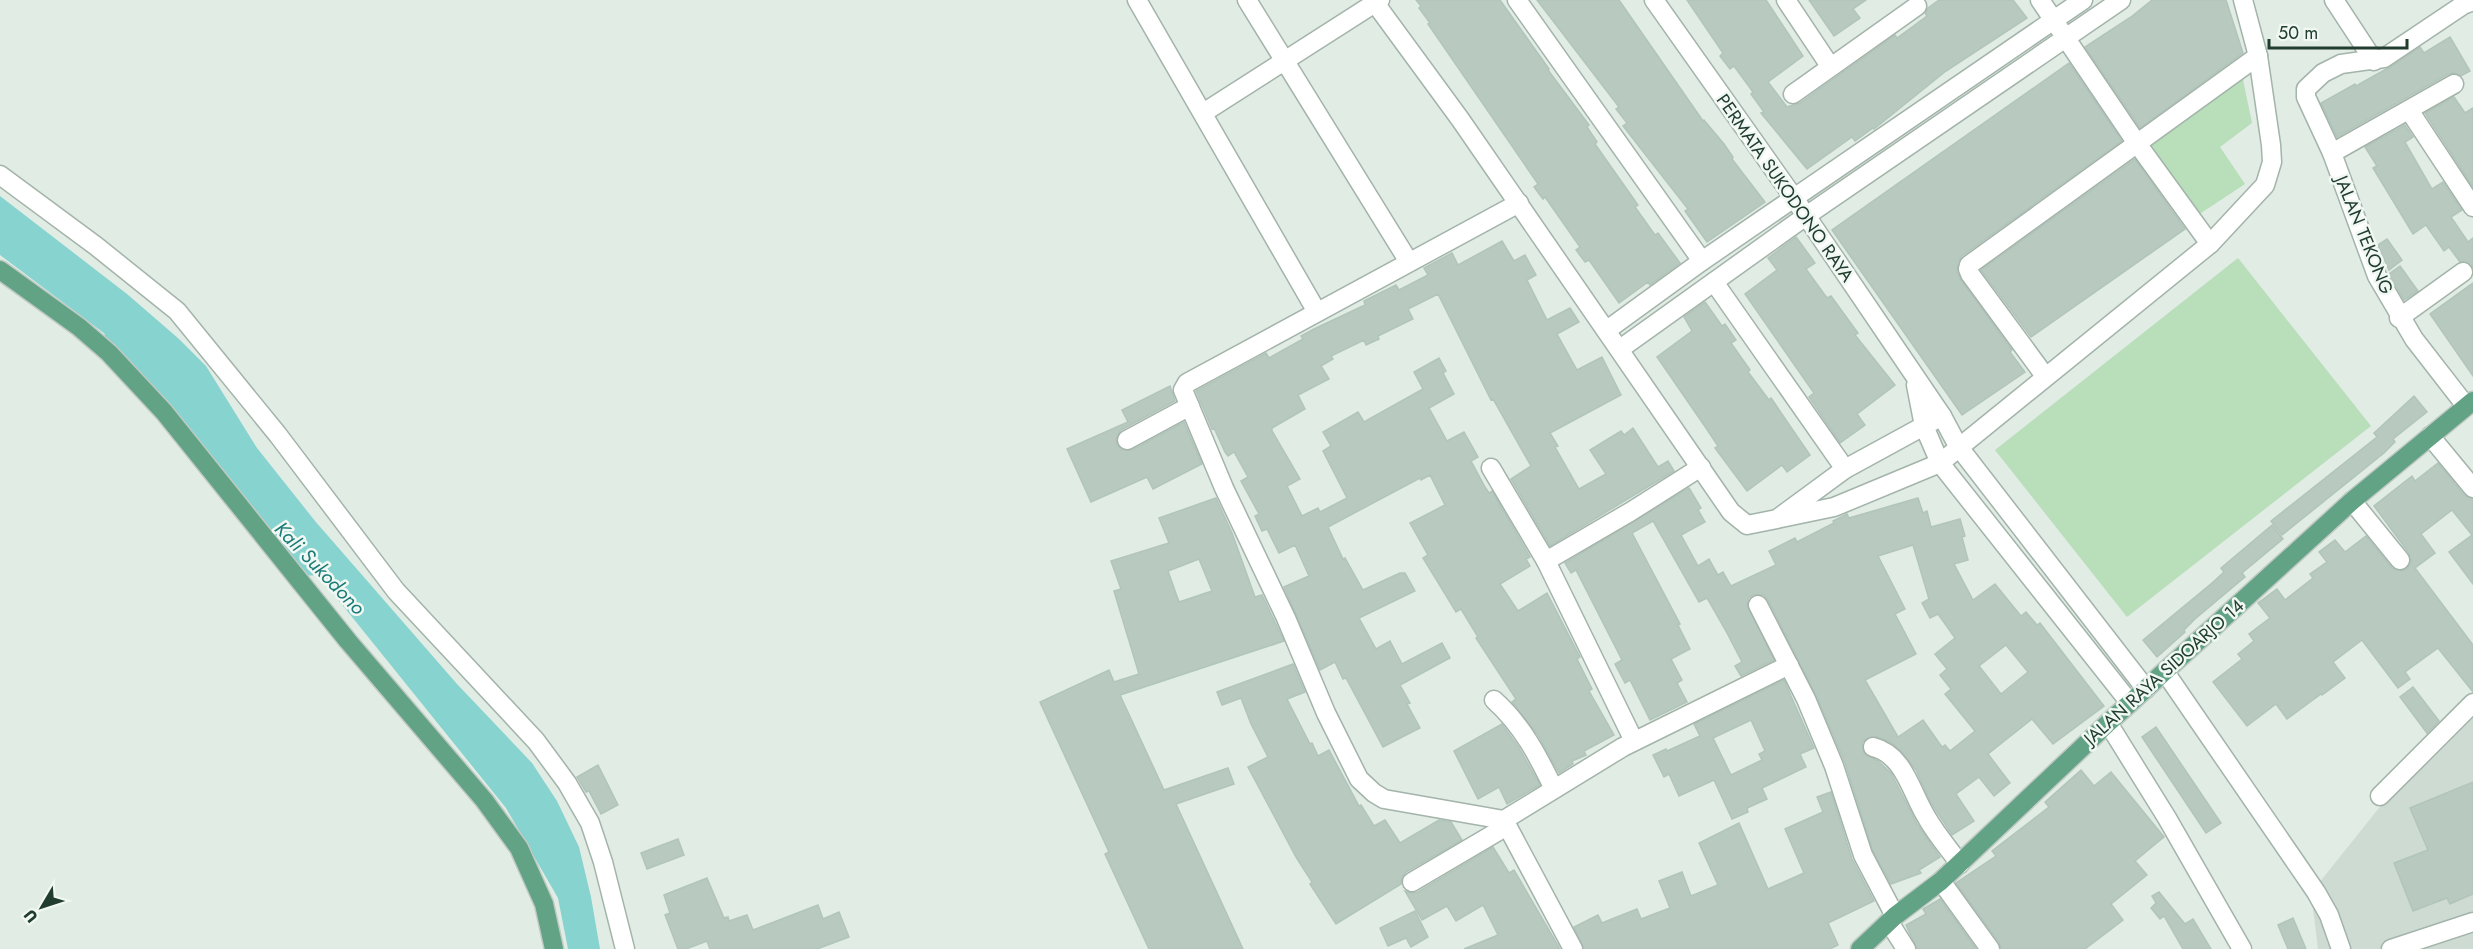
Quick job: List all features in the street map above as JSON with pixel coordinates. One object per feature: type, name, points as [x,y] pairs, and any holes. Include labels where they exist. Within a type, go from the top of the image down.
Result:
[{"type":"main road","points":[[0,270],[80,327],[109,353],[164,412],[348,641],[484,800],[519,848],[544,904],[554,949]]},
{"type":"main road","name":"JALAN RAYA SIDOARJO 14","points":[[1860,949],[1892,919],[1960,864],[2108,723],[2352,501],[2464,408]]},
{"type":"street","points":[[1137,0],[1317,312]]},
{"type":"street","points":[[1247,0],[1409,262]]},
{"type":"street","points":[[1517,0],[1702,261]]},
{"type":"street","name":"PERMATA SUKODONO RAYA","points":[[1654,0],[1794,198],[1942,416],[1958,446],[2146,689]]},
{"type":"street","points":[[1786,0],[1830,66]]},
{"type":"street","points":[[2040,0],[2136,142],[2210,244]]},
{"type":"street","points":[[1607,330],[1702,261],[2083,0]]},
{"type":"street","points":[[1620,349],[1806,216],[2121,0]]},
{"type":"street","points":[[1203,113],[1376,1],[1519,203],[1731,512],[1747,525],[1827,509],[1940,463],[1958,446],[2210,244],[2265,185],[2270,171],[2271,145],[2259,56],[2243,0]]},
{"type":"street","points":[[2334,0],[2374,61],[2396,52],[2463,5],[2473,1]]},
{"type":"street","points":[[1793,94],[1918,2]]},
{"type":"street","points":[[2045,376],[1970,274],[1969,265],[2136,142],[2259,56]]},
{"type":"street","name":"JALAN TEKONG","points":[[2374,61],[2341,64],[2311,83],[2306,89],[2306,97],[2332,153],[2377,276],[2399,318],[2464,408]]},
{"type":"street","points":[[2332,153],[2454,84]]},
{"type":"street","points":[[2409,110],[2473,207]]},
{"type":"street","points":[[0,175],[96,246],[177,311],[278,435],[396,591],[536,741],[567,783],[590,823],[603,862],[625,949]]},
{"type":"street","points":[[1505,823],[1384,799],[1359,779],[1224,488],[1183,390],[1187,383],[1519,203]]},
{"type":"street","points":[[2399,318],[2463,272]]},
{"type":"street","points":[[1714,282],[1845,469]]},
{"type":"street","name":"PERMATA SUKODONO RAYA","points":[[1915,377],[1924,426],[1940,463],[2130,703]]},
{"type":"street","points":[[1127,440],[1190,406]]},
{"type":"street","points":[[1777,519],[1845,469],[1942,416]]},
{"type":"street","points":[[2432,435],[2473,488]]},
{"type":"street","points":[[1546,561],[1701,467]]},
{"type":"street","points":[[1491,468],[1546,561],[1634,741]]},
{"type":"street","points":[[2352,501],[2400,560]]},
{"type":"street","points":[[2019,560],[2037,547]]},
{"type":"street","points":[[1758,604],[1806,699],[1834,766],[1863,855],[1906,949]]},
{"type":"street","points":[[1412,882],[1554,789],[1634,741],[1789,666]]},
{"type":"street","points":[[2165,672],[2316,892],[2329,915],[2341,949]]},
{"type":"street","points":[[1494,700],[1512,717],[1532,745],[1554,789]]},
{"type":"street","points":[[2380,796],[2473,703]]},
{"type":"street","points":[[2108,723],[2167,818],[2242,949]]},
{"type":"street","points":[[1873,747],[1885,750],[1907,776],[1926,818],[1960,864]]},
{"type":"street","points":[[1505,823],[1573,949]]},
{"type":"street","points":[[1941,881],[1990,949]]},
{"type":"street","points":[[2391,949],[2473,922]]},
{"type":"shaded area","points":[[2473,712],[2473,949],[2318,949],[2311,893],[2423,753]]},
{"type":"green space","points":[[2242,75],[2252,123],[2220,147],[2245,184],[2195,217],[2145,142]]},
{"type":"green space","points":[[2238,258],[2371,426],[2127,617],[1995,450]]},
{"type":"water","points":[[0,196],[127,294],[206,366],[257,448],[315,521],[457,684],[532,763],[557,801],[579,847],[600,949],[568,949],[558,898],[506,808],[153,370],[0,255]]},
{"type":"building","points":[[1416,0],[1500,0],[1589,125],[1587,127],[1597,142],[1595,144],[1638,205],[1635,207],[1655,235],[1658,233],[1680,263],[1650,285],[1648,282],[1619,303],[1589,260],[1585,262],[1576,250],[1580,247],[1545,197],[1543,199],[1534,187],[1538,184],[1428,24],[1430,23]]},
{"type":"building","points":[[1537,0],[1619,0],[1703,121],[1724,144],[1733,157],[1732,159],[1765,202],[1707,242],[1685,211],[1688,209],[1623,126],[1627,123],[1616,109],[1619,107]]},
{"type":"building","points":[[1687,0],[1766,0],[1803,56],[1768,82],[1787,107],[1800,103],[1895,35],[1897,38],[1927,16],[1925,13],[1928,8],[1939,0],[2013,0],[2027,18],[1946,71],[1874,129],[1855,141],[1852,137],[1807,169],[1761,113],[1764,112],[1751,94],[1753,92],[1734,66],[1730,69],[1720,56],[1723,53]]},
{"type":"building","points":[[1809,0],[1866,0],[1853,9],[1860,18],[1834,36]]},
{"type":"building","points":[[2152,0],[2226,0],[2243,53],[2140,128],[2085,47],[2131,17]]},
{"type":"building","points":[[2450,37],[2470,71],[2461,76],[2455,73],[2448,74],[2337,137],[2321,103],[2390,67],[2420,47],[2424,53]]},
{"type":"building","points":[[2069,63],[2122,141],[1962,256],[1958,262],[1957,272],[1961,280],[2012,350],[2010,352],[2025,372],[1962,415],[1832,230]]},
{"type":"building","points":[[2454,97],[2465,113],[2473,108],[2473,187],[2425,113]]},
{"type":"building","points":[[2405,125],[2413,137],[2405,142],[2432,189],[2443,182],[2462,210],[2451,217],[2468,242],[2473,238],[2473,268],[2467,262],[2460,262],[2449,247],[2444,251],[2426,225],[2413,234],[2373,168],[2377,166],[2365,147]]},
{"type":"building","points":[[2135,159],[2185,229],[2031,337],[1981,270]]},
{"type":"building","points":[[1796,237],[1815,263],[1806,269],[1827,298],[1831,296],[1858,333],[1855,335],[1895,385],[1857,414],[1865,425],[1840,443],[1809,397],[1814,393],[1745,294],[1777,270],[1768,258]]},
{"type":"building","points":[[2387,239],[2402,260],[2389,270],[2378,245]]},
{"type":"building","points":[[1502,241],[1514,261],[1525,255],[1536,275],[1527,280],[1547,320],[1570,308],[1579,322],[1557,334],[1577,370],[1602,357],[1621,395],[1550,433],[1558,446],[1555,447],[1579,489],[1606,474],[1590,450],[1621,431],[1624,435],[1633,428],[1658,467],[1668,461],[1674,471],[1550,546],[1511,479],[1531,466],[1493,399],[1491,400],[1438,294],[1408,309],[1413,319],[1378,336],[1379,339],[1366,345],[1364,340],[1331,356],[1333,359],[1321,366],[1329,379],[1298,395],[1305,409],[1272,428],[1272,431],[1300,479],[1287,486],[1302,516],[1318,508],[1320,512],[1347,498],[1323,451],[1331,446],[1323,432],[1358,412],[1364,422],[1423,389],[1414,372],[1439,358],[1446,371],[1443,373],[1454,394],[1429,408],[1447,441],[1464,432],[1478,457],[1471,461],[1489,493],[1492,491],[1530,557],[1526,559],[1530,566],[1500,584],[1518,611],[1547,593],[1580,657],[1577,659],[1592,689],[1589,691],[1614,735],[1584,751],[1586,755],[1572,761],[1573,764],[1559,773],[1538,735],[1512,702],[1516,699],[1476,638],[1478,637],[1461,609],[1456,612],[1423,558],[1428,555],[1410,523],[1445,505],[1430,475],[1421,480],[1420,478],[1328,527],[1343,559],[1345,558],[1363,590],[1400,573],[1405,573],[1415,591],[1359,618],[1376,649],[1390,641],[1402,664],[1442,643],[1450,658],[1400,685],[1420,728],[1383,747],[1335,662],[1320,670],[1284,587],[1309,576],[1295,545],[1279,553],[1267,529],[1262,531],[1255,516],[1259,514],[1241,481],[1248,477],[1234,452],[1228,456],[1225,452],[1214,428],[1212,429],[1196,391],[1266,353],[1269,358],[1303,339],[1301,336],[1365,305],[1364,301],[1396,285],[1399,290],[1428,275],[1424,268],[1452,253],[1458,265]]},
{"type":"building","points":[[2400,266],[2418,291],[2404,300],[2389,274]]},
{"type":"building","points":[[2473,283],[2473,376],[2430,314]]},
{"type":"building","points":[[1705,302],[1722,326],[1725,324],[1736,340],[1731,343],[1750,370],[1748,372],[1769,400],[1771,398],[1810,455],[1787,472],[1782,465],[1747,491],[1715,448],[1718,446],[1657,357],[1692,331],[1684,317]]},
{"type":"building","points":[[1170,386],[1175,401],[1121,430],[1116,439],[1117,445],[1122,450],[1132,450],[1184,422],[1202,464],[1153,489],[1147,477],[1091,502],[1067,449],[1128,422],[1122,410]]},
{"type":"building","points":[[2414,396],[2427,412],[2393,439],[2395,442],[2384,453],[2282,535],[2271,521],[2377,437],[2374,433]]},
{"type":"building","points":[[2438,463],[2464,495],[2473,499],[2473,584],[2449,552],[2472,535],[2452,510],[2421,534],[2435,553],[2415,568],[2473,645],[2473,692],[2438,648],[2405,672],[2410,679],[2398,688],[2362,640],[2333,662],[2345,678],[2287,719],[2276,704],[2247,726],[2213,682],[2242,659],[2238,654],[2254,641],[2249,634],[2270,618],[2258,603],[2277,589],[2285,600],[2313,578],[2310,574],[2327,562],[2319,552],[2335,540],[2345,552],[2366,536],[2392,568],[2401,571],[2407,569],[2411,563],[2409,553],[2374,506],[2412,476],[2415,481]]},
{"type":"building","points":[[1689,488],[1701,508],[1698,510],[1705,522],[1681,535],[1698,566],[1709,559],[1718,575],[1723,572],[1731,586],[1776,565],[1769,551],[1795,538],[1797,542],[1847,514],[1849,518],[1918,498],[1923,513],[1927,511],[1931,527],[1960,519],[1968,560],[1954,564],[1973,600],[1995,584],[2021,616],[2026,612],[2037,625],[2040,623],[2104,706],[2053,744],[2032,719],[1988,754],[2010,783],[1994,796],[1979,777],[1956,794],[1974,821],[1952,835],[1931,803],[1916,770],[1901,751],[1890,742],[1877,737],[1866,739],[1862,743],[1864,753],[1878,761],[1891,773],[1917,824],[1940,857],[1919,870],[1921,873],[1891,884],[1873,851],[1845,763],[1816,695],[1764,595],[1753,595],[1749,598],[1747,605],[1774,660],[1741,676],[1735,666],[1742,662],[1727,633],[1707,598],[1699,602],[1653,521],[1632,533],[1680,624],[1678,625],[1690,649],[1671,659],[1682,680],[1677,683],[1687,702],[1650,720],[1630,680],[1625,683],[1615,664],[1622,660],[1576,570],[1571,573],[1565,563]],"holes":[[[1913,545],[1929,599],[1922,603],[1930,618],[1938,614],[1955,638],[1935,654],[1947,669],[1940,675],[1951,689],[1945,694],[1975,731],[1950,751],[1945,745],[1942,747],[1923,720],[1898,737],[1865,680],[1916,654],[1895,614],[1905,609],[1878,556]],[[2006,645],[2028,672],[2001,694],[1979,666]]]},
{"type":"building","points":[[1216,498],[1232,533],[1255,597],[1262,595],[1284,641],[1120,695],[1164,790],[1228,768],[1234,784],[1176,804],[1243,949],[1149,949],[1105,854],[1109,852],[1040,702],[1109,670],[1114,682],[1139,674],[1114,591],[1121,589],[1111,561],[1169,543],[1159,518]],"holes":[[[1199,559],[1212,591],[1179,602],[1168,571]]]},
{"type":"building","points":[[2272,525],[2283,539],[2242,573],[2245,577],[2195,619],[2184,630],[2185,632],[2157,657],[2143,640],[2212,583],[2224,572],[2221,568]]},
{"type":"building","points":[[1293,664],[1305,692],[1287,699],[1318,756],[1329,750],[1359,806],[1361,805],[1374,826],[1385,820],[1400,843],[1439,820],[1451,822],[1462,840],[1406,872],[1401,884],[1336,924],[1310,884],[1312,882],[1296,857],[1248,767],[1268,757],[1241,698],[1222,705],[1217,692]]},
{"type":"building","points":[[1784,680],[1814,748],[1800,754],[1806,767],[1762,788],[1767,799],[1747,808],[1748,812],[1732,819],[1714,780],[1679,796],[1669,774],[1664,777],[1653,755],[1700,736],[1694,724]],"holes":[[[1751,720],[1765,751],[1759,754],[1762,760],[1731,775],[1713,738]]]},
{"type":"building","points":[[2413,687],[2439,721],[2427,733],[2400,697]]},
{"type":"building","points":[[1502,724],[1540,785],[1507,804],[1499,787],[1478,799],[1454,751]]},
{"type":"building","points":[[2156,727],[2221,823],[2206,833],[2142,737]]},
{"type":"building","points":[[598,765],[618,805],[601,814],[589,791],[586,792],[577,777]]},
{"type":"building","points":[[2081,770],[2094,786],[2111,772],[2164,837],[2135,861],[2147,875],[2111,904],[2123,920],[2085,949],[2001,949],[1999,942],[1956,883],[1996,856],[1992,851],[2049,807],[2045,802]]},
{"type":"building","points":[[2473,782],[2473,894],[2450,904],[2447,898],[2413,911],[2394,863],[2428,850],[2410,808]]},
{"type":"building","points":[[1831,792],[1852,859],[1874,901],[1828,923],[1838,945],[1830,949],[1584,949],[1574,927],[1598,915],[1602,923],[1637,909],[1641,919],[1670,908],[1659,881],[1682,872],[1691,896],[1718,885],[1699,843],[1739,823],[1768,889],[1804,873],[1785,829],[1823,812],[1817,797]]},
{"type":"building","points":[[678,839],[684,855],[647,869],[641,853]]},
{"type":"building","points":[[1493,847],[1509,873],[1514,870],[1560,949],[1464,949],[1498,935],[1483,905],[1456,921],[1447,906],[1422,920],[1405,891],[1418,892]]},
{"type":"building","points":[[707,878],[724,918],[728,917],[729,921],[747,915],[753,930],[818,905],[823,919],[839,912],[849,937],[817,949],[710,949],[707,941],[686,949],[678,949],[665,915],[670,913],[664,895]]},
{"type":"building","points":[[2159,892],[2185,924],[2193,919],[2211,949],[2183,949],[2164,916],[2160,919],[2151,908],[2156,903],[2152,896]]},
{"type":"building","points":[[1940,899],[1976,949],[1917,949],[1906,925],[1926,914],[1923,909]]},
{"type":"building","points":[[1415,911],[1428,937],[1411,947],[1406,938],[1388,946],[1380,928]]},
{"type":"building","points":[[2293,918],[2306,949],[2288,949],[2278,925]]},
{"type":"waterway","name":"Kali Sukodono","points":[[121,332],[273,520],[311,559]]}]
